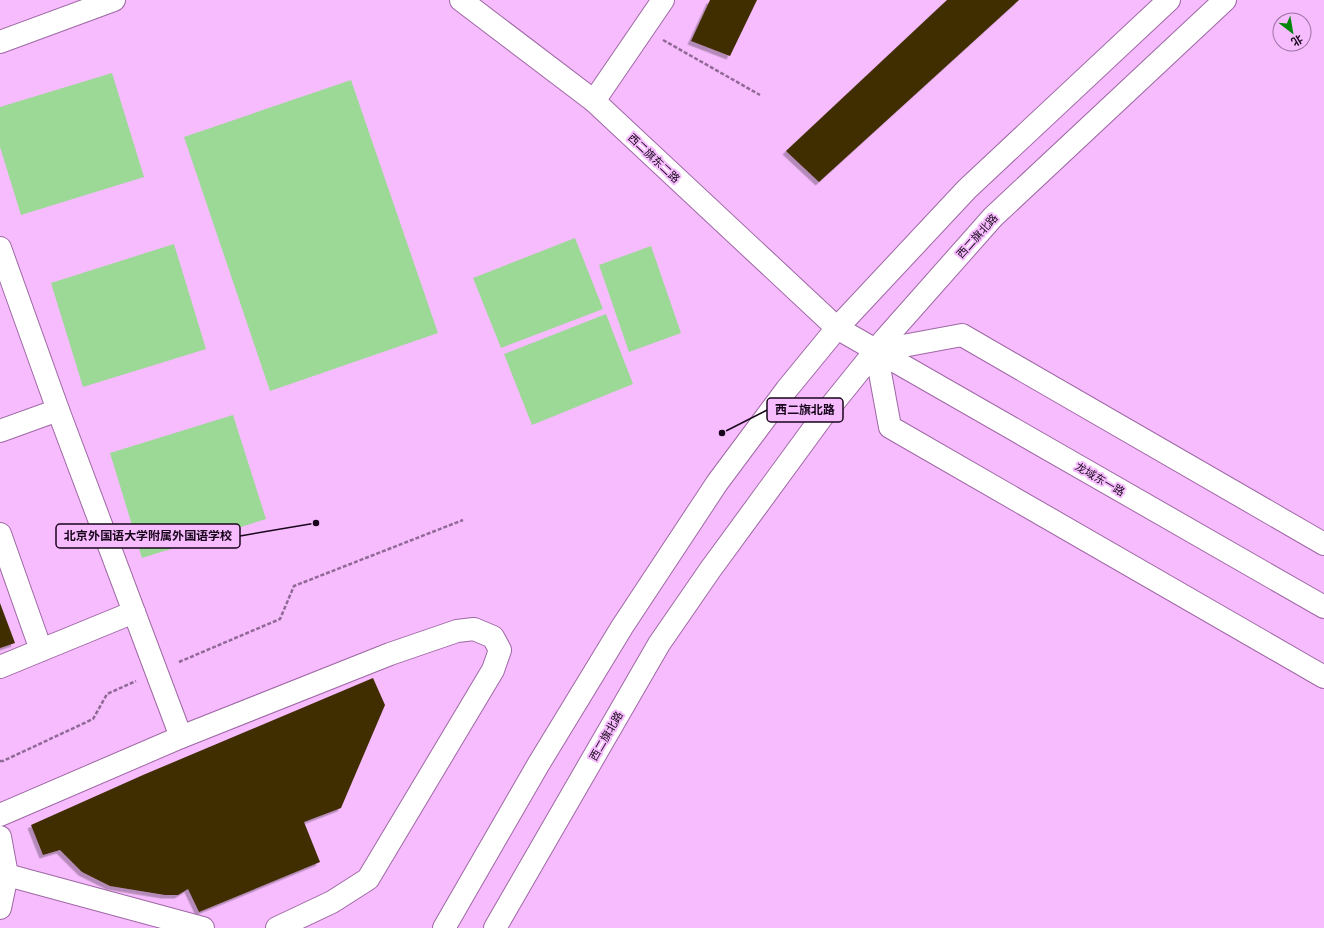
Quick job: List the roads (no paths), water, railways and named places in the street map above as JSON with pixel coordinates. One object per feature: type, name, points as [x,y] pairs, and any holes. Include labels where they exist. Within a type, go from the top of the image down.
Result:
[{"type":"street","points":[[0,42],[114,0]]},
{"type":"street","name":"西二旗东二路","points":[[462,0],[594,101],[837,328],[876,351]]},
{"type":"street","points":[[594,101],[663,0]]},
{"type":"street","points":[[444,928],[538,765],[622,627],[717,483],[787,390],[837,328],[967,189],[1169,0]]},
{"type":"street","name":"西二旗北路","points":[[495,928],[659,644],[822,417],[876,351],[993,217],[1225,0]]},
{"type":"street","points":[[0,248],[5,279],[58,410],[181,736]]},
{"type":"street","points":[[1324,544],[962,336],[876,351],[890,427],[1324,677]]},
{"type":"street","name":"龙域东一路","points":[[876,351],[1324,607]]},
{"type":"street","points":[[0,431],[58,410]]},
{"type":"street","points":[[0,534],[41,650]]},
{"type":"street","points":[[0,667],[134,612]]},
{"type":"street","points":[[0,815],[181,736],[390,654],[456,631],[474,629],[493,637],[500,650],[494,670],[368,880],[332,902],[277,928]]},
{"type":"street","points":[[0,837],[7,875],[0,908]]},
{"type":"street","points":[[7,875],[203,928]]},
{"type":"place","name":"西二旗北路","points":[[722,433]]},
{"type":"place","name":"北京外国语大学附属外国语学校","points":[[316,523]]}]
